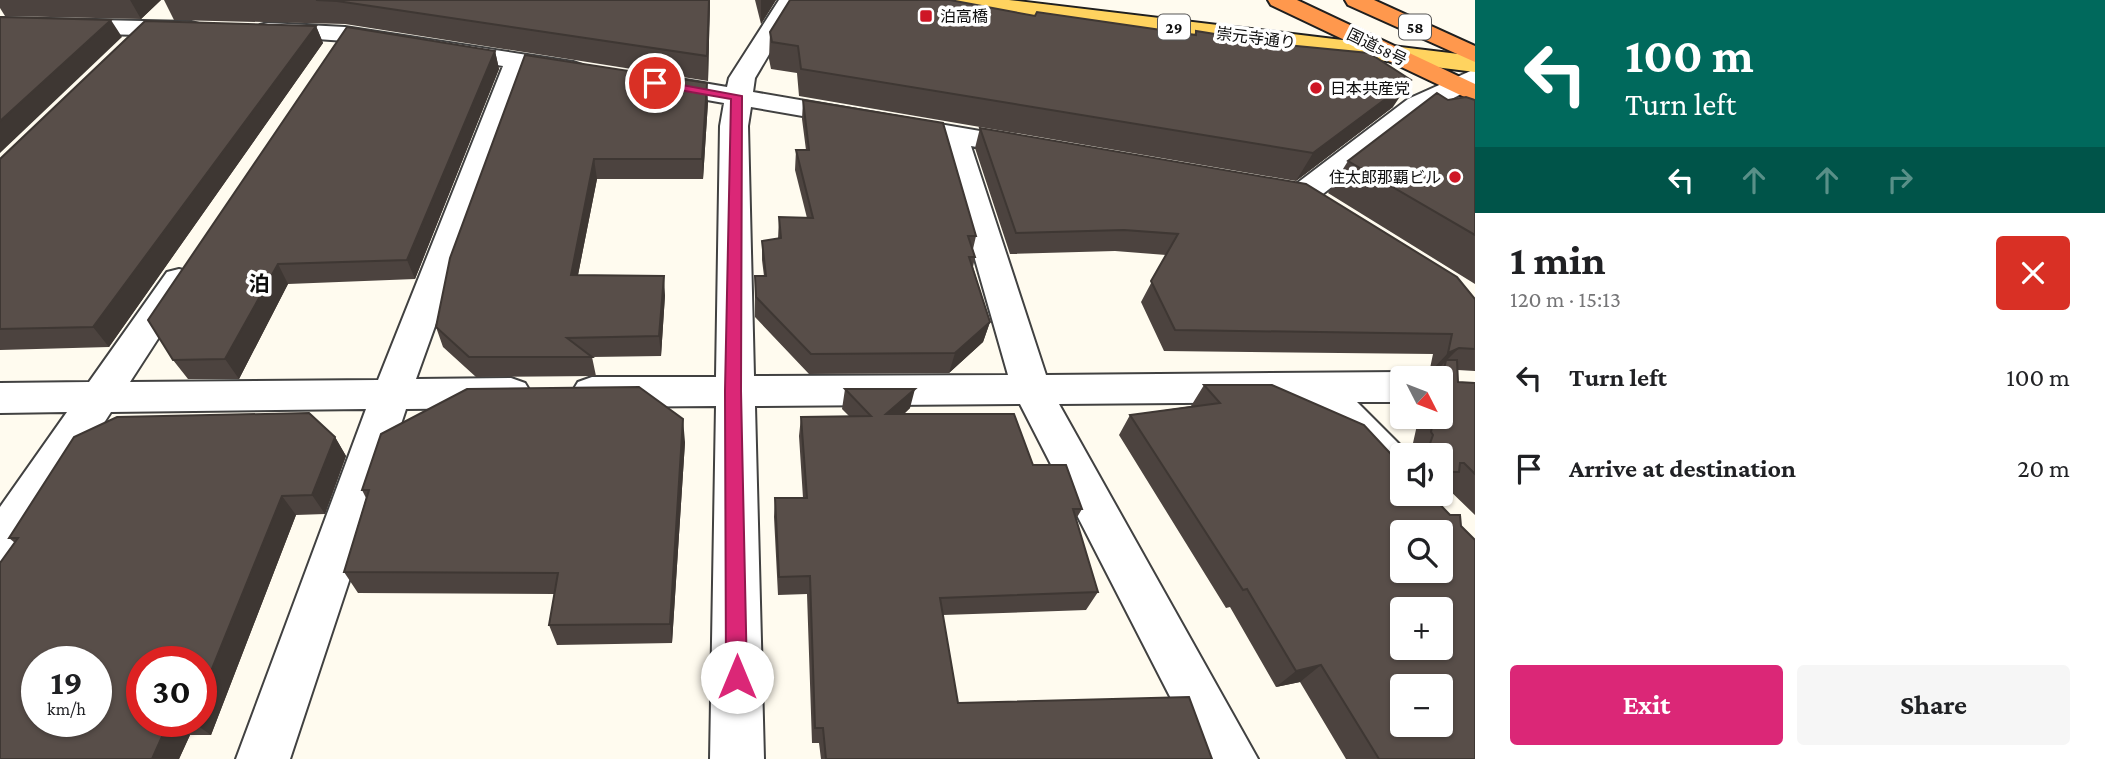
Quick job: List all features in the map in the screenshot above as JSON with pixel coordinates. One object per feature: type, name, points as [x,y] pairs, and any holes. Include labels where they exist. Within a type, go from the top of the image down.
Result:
[{"type":"highway","name":"国道58号","points":[[1279,0],[1395,55],[1469,85]]},
{"type":"highway","name":"国道58号","points":[[1356,0],[1475,55]]},
{"type":"main road","name":"崇元寺通り","points":[[953,0],[1475,64]]},
{"type":"street","points":[[120,57],[178,0]]},
{"type":"street","points":[[737,759],[733,391],[736,96],[742,78],[790,0]]},
{"type":"street","points":[[0,25],[218,29]]},
{"type":"street","points":[[245,30],[345,34],[600,74]]},
{"type":"street","points":[[321,69],[345,34]]},
{"type":"street","points":[[263,759],[391,395],[518,61]]},
{"type":"street","points":[[627,79],[1047,150]]},
{"type":"street","points":[[1301,198],[1408,112],[1469,85]]},
{"type":"street","points":[[953,134],[1032,390],[1231,759]]},
{"type":"street","points":[[0,544],[197,254]]},
{"type":"street","points":[[1318,387],[1390,462]]},
{"type":"street","points":[[0,398],[1390,387]]},
{"type":"building","points":[[316,0],[709,0],[707,56],[337,1]]},
{"type":"building","points":[[790,0],[950,0],[1035,16],[1037,12],[1196,35],[1196,31],[1276,44],[1369,53],[1411,80],[1313,153],[801,69],[798,46],[772,42],[770,32]]},
{"type":"building","points":[[0,17],[111,20],[0,121]]},
{"type":"building","points":[[145,21],[316,26],[93,327],[0,329],[0,159]]},
{"type":"building","points":[[347,27],[495,51],[407,260],[278,264],[225,359],[173,360],[148,320]]},
{"type":"building","points":[[525,55],[707,83],[702,159],[594,159],[571,275],[664,276],[659,336],[567,338],[592,357],[469,357],[436,327],[450,258]]},
{"type":"building","points":[[1437,93],[1448,100],[1466,97],[1475,100],[1475,235],[1348,161]]},
{"type":"building","points":[[803,100],[943,123],[976,236],[968,236],[975,257],[969,257],[990,322],[955,353],[811,354],[756,297],[755,276],[766,276],[762,241],[781,238],[779,217],[813,218],[796,150],[809,150]]},
{"type":"building","points":[[980,128],[1306,184],[1457,277],[1475,299],[1475,349],[1459,348],[1448,353],[1452,334],[1175,330],[1151,281],[1178,234],[1124,230],[1016,233]]},
{"type":"building","points":[[1446,360],[1457,360],[1458,382],[1475,383],[1475,474],[1464,463],[1460,463],[1459,472],[1453,472],[1453,443],[1430,443],[1432,429],[1453,429],[1453,366],[1445,366]]},
{"type":"building","points":[[1204,385],[1272,385],[1364,425],[1390,453],[1390,506],[1441,506],[1450,515],[1460,515],[1461,526],[1475,540],[1475,759],[1379,759],[1321,665],[1296,671],[1247,589],[1243,590],[1130,415],[1220,403]]},
{"type":"building","points":[[639,387],[683,419],[670,624],[549,625],[558,573],[344,572],[369,490],[362,490],[381,434],[467,389]]},
{"type":"building","points":[[845,389],[915,389],[886,414],[1014,414],[1033,465],[1066,465],[1082,509],[1073,509],[1098,592],[940,598],[958,703],[1189,697],[1212,759],[826,759],[823,728],[815,728],[810,576],[779,577],[775,498],[807,498],[801,417],[871,416]]},
{"type":"building","points":[[309,413],[335,437],[312,495],[282,496],[217,656],[217,646],[126,646],[126,737],[162,737],[152,759],[0,759],[0,563],[18,538],[9,538],[74,437],[117,417]]},
{"type":"place","name":"泊高橋","points":[[926,16]]},
{"type":"place","name":"日本共産党","points":[[1316,88]]},
{"type":"place","name":"住太郎那覇ビル","points":[[1455,177]]},
{"type":"district","name":"泊","points":[[259,284]]},
{"type":"route","points":[[655,83],[736,96],[733,391],[737,677]]}]
